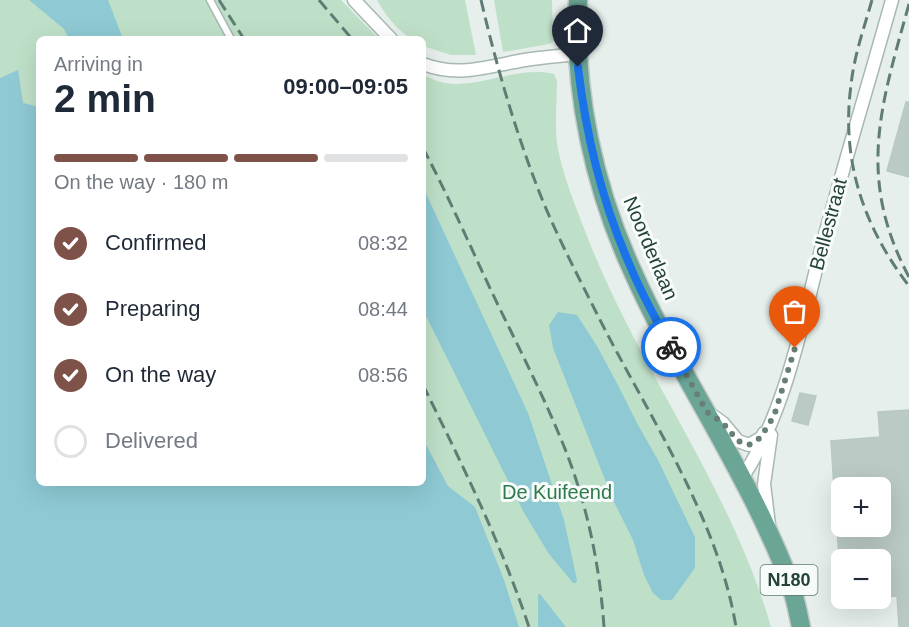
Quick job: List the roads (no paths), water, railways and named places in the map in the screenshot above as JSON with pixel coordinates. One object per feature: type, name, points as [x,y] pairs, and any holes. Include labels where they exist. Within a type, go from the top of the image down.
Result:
[{"type":"main road","name":"Noorderlaan","points":[[578,0],[576,54],[583,106],[595,159],[619,239],[643,293],[770,535],[791,586],[801,627]]},
{"type":"street","points":[[354,0],[388,36]]},
{"type":"street","name":"Bellestraat","points":[[742,478],[757,456],[774,416],[802,326],[863,96],[892,0]]},
{"type":"street","points":[[426,65],[444,71],[463,72],[528,59],[576,54]]},
{"type":"street","points":[[707,412],[723,423],[738,441],[749,445],[760,438],[774,416]]},
{"type":"street","points":[[770,535],[764,484],[774,416]]},
{"type":"lane","points":[[210,0],[229,36]]},
{"type":"water","points":[[29,0],[108,0],[122,36],[68,36],[64,29]]},
{"type":"water","points":[[18,70],[23,103],[36,106],[36,486],[426,486],[426,445],[448,486],[475,507],[504,580],[519,627],[0,627],[0,78]]},
{"type":"water","points":[[426,193],[528,413],[564,520],[576,583],[573,583],[549,554],[523,511],[426,316]]},
{"type":"water","points":[[558,312],[577,315],[597,346],[658,460],[695,537],[695,568],[672,600],[661,600],[653,593],[644,575],[633,540],[613,500],[553,348],[549,325]]},
{"type":"water","points":[[540,594],[566,627],[538,627],[538,595]]},
{"type":"railway","points":[[219,0],[242,36]]},
{"type":"railway","points":[[319,0],[349,36]]},
{"type":"railway","points":[[481,0],[508,101],[542,199],[561,243],[697,505],[714,545],[727,586],[736,627]]},
{"type":"railway","points":[[872,0],[852,74],[849,140],[859,191],[868,216],[879,240],[909,286]]},
{"type":"railway","points":[[909,4],[883,108],[878,173],[883,206],[893,241],[909,277]]},
{"type":"railway","points":[[426,154],[534,379],[567,454],[592,539],[604,627]]},
{"type":"railway","points":[[426,391],[493,534],[529,627]]},
{"type":"park label","name":"De Kuifeend","points":[[557,492]]}]
